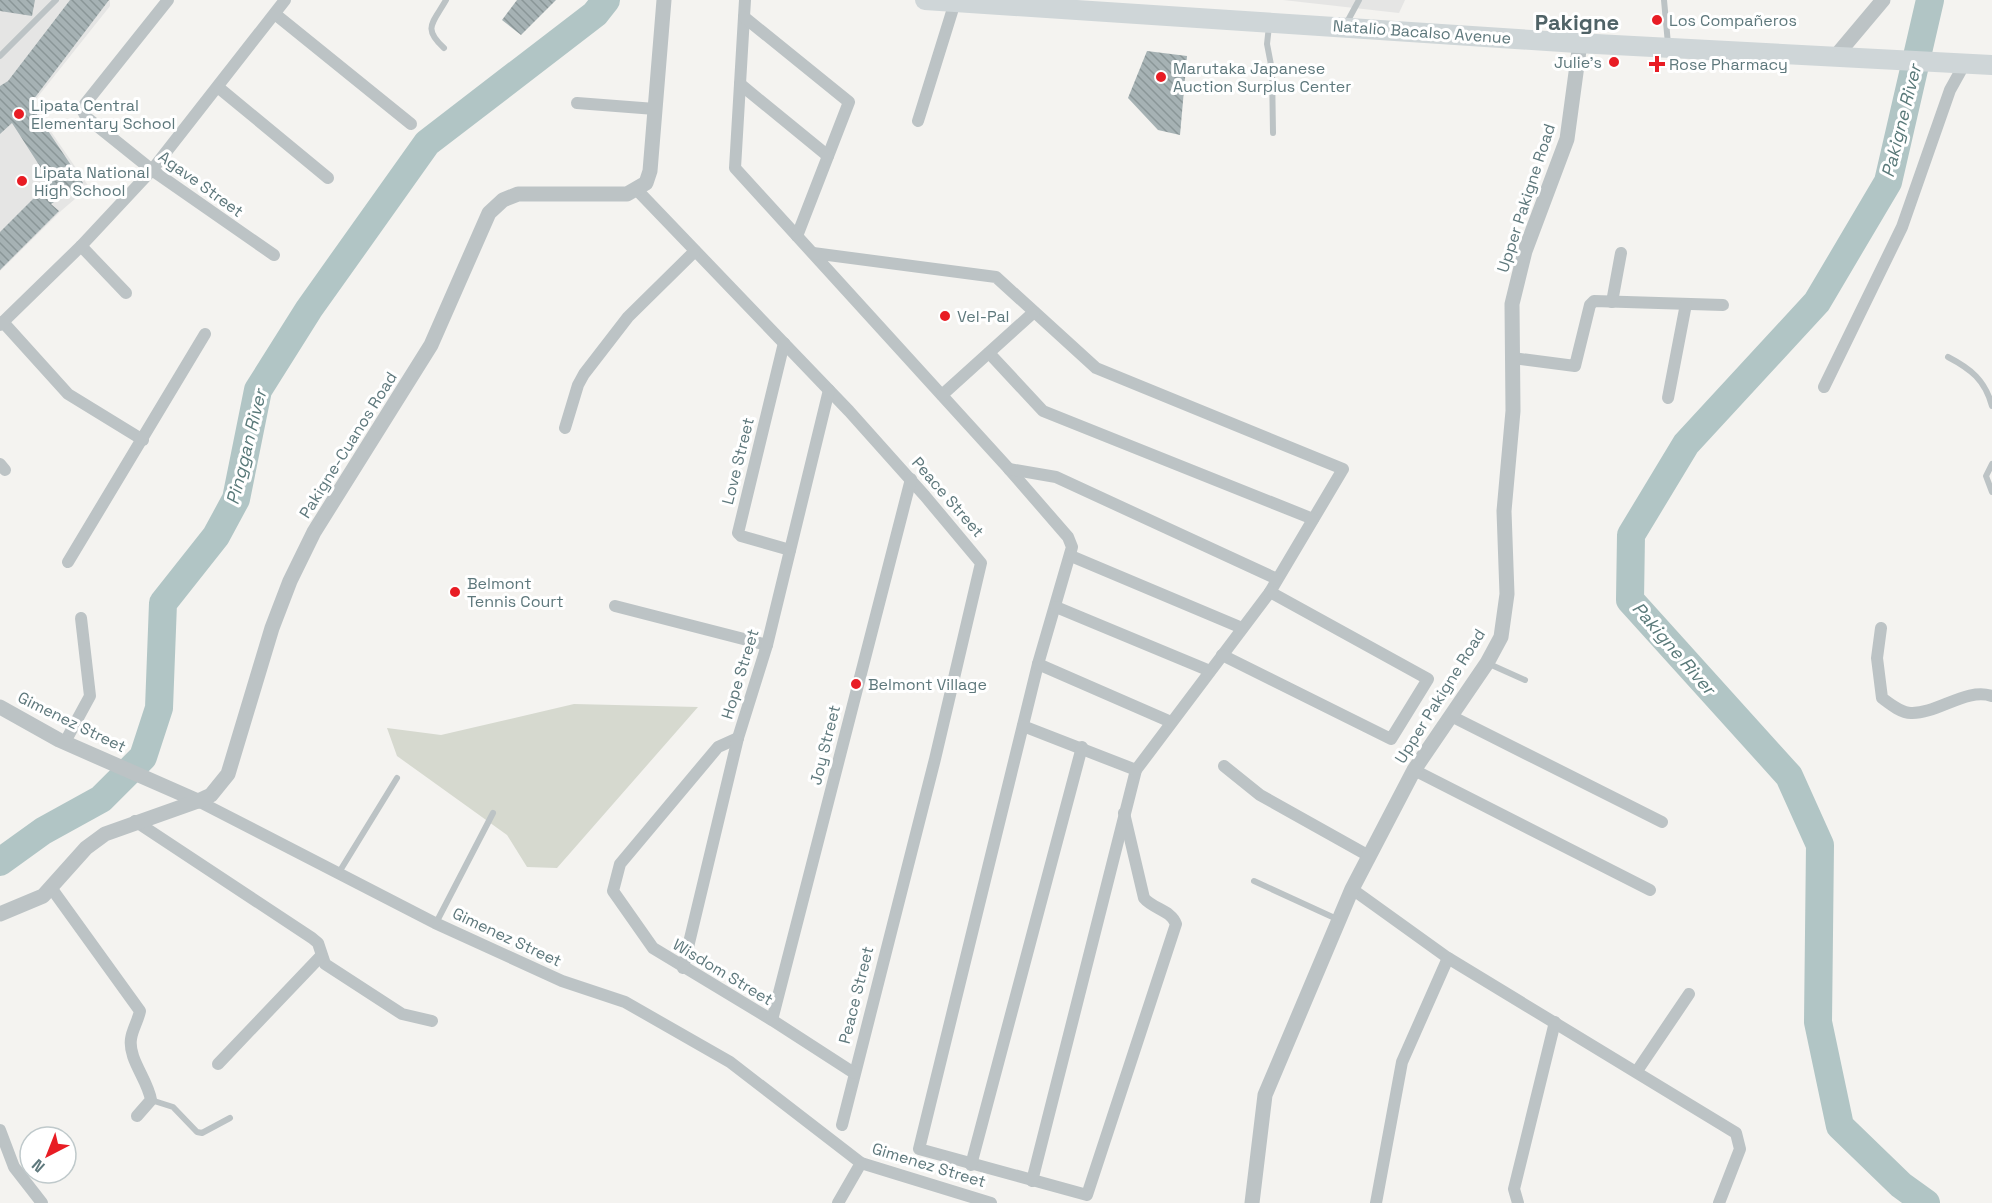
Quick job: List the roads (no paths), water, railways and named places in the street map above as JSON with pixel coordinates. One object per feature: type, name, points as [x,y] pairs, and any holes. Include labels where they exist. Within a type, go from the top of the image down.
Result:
[{"type":"highway","name":"Natalio Bacalso Avenue","points":[[925,0],[1055,4],[1269,22],[1580,43],[1992,65]]},
{"type":"street","name":"Agave Street","points":[[168,0],[85,104],[83,111],[86,117],[152,170],[274,255]]},
{"type":"street","points":[[142,440],[68,394],[1,323],[81,246],[152,170],[219,88],[285,0]]},
{"type":"street","points":[[637,190],[646,183],[650,171],[664,0]]},
{"type":"street","points":[[745,0],[735,168],[1010,469],[1068,537],[1071,556],[1038,664],[919,1149],[971,1166],[1088,1195],[1176,924],[1171,915],[1148,903],[1144,898],[1125,813]]},
{"type":"street","points":[[1835,57],[1883,0]]},
{"type":"street","points":[[918,121],[955,2]]},
{"type":"street","points":[[275,14],[411,124]]},
{"type":"street","points":[[744,17],[849,102],[797,236]]},
{"type":"street","name":"Upper Pakigne Road","points":[[1252,1203],[1265,1095],[1352,889],[1414,770],[1487,663],[1501,637],[1508,594],[1504,511],[1513,411],[1512,304],[1525,251],[1567,139],[1580,43]]},
{"type":"street","points":[[1824,387],[1902,227],[1950,90],[1956,62]]},
{"type":"street","points":[[740,84],[828,156]]},
{"type":"street","points":[[219,88],[328,178]]},
{"type":"street","points":[[577,103],[655,109]]},
{"type":"street","name":"Peace Street","points":[[637,190],[911,479],[976,554],[981,568],[842,1125]]},
{"type":"street","name":"Pakigne-Cuanos Road","points":[[0,914],[28,904],[52,889],[86,848],[105,834],[135,821],[211,795],[228,774],[272,628],[304,551],[431,345],[489,213],[503,200],[518,194],[627,194],[637,190]]},
{"type":"street","points":[[81,246],[126,293]]},
{"type":"street","points":[[565,428],[580,379],[628,317],[695,251]]},
{"type":"street","points":[[813,253],[996,278],[1096,368],[1343,469],[1270,592],[1136,770],[1032,1181]]},
{"type":"street","points":[[1612,302],[1621,253]]},
{"type":"street","points":[[1513,358],[1575,366],[1592,302],[1723,305]]},
{"type":"street","points":[[1668,398],[1686,304]]},
{"type":"street","points":[[942,395],[1034,312]]},
{"type":"street","points":[[68,562],[205,334]]},
{"type":"street","name":"Love Street","points":[[784,343],[738,532],[741,536],[790,550]]},
{"type":"street","points":[[989,353],[1043,411],[1312,519]]},
{"type":"street","name":"Hope Street","points":[[683,968],[738,738],[767,645],[829,390]]},
{"type":"street","points":[[1010,469],[1056,477],[1277,579]]},
{"type":"street","name":"Joy Street","points":[[772,1020],[911,479]]},
{"type":"street","points":[[1071,556],[1242,628]]},
{"type":"street","points":[[1222,655],[1391,739],[1428,679],[1270,592]]},
{"type":"street","points":[[615,606],[767,645]]},
{"type":"street","points":[[1056,607],[1210,671]]},
{"type":"street","points":[[65,742],[90,696],[81,618]]},
{"type":"street","points":[[1881,628],[1877,658],[1881,698],[1894,707],[1909,714],[1927,711],[1981,693],[1992,696]]},
{"type":"street","points":[[1038,664],[1171,722]]},
{"type":"street","name":"Gimenez Street","points":[[0,707],[65,742],[198,801],[435,923],[562,981],[625,1002],[730,1062],[861,1163],[991,1203]]},
{"type":"street","points":[[1451,716],[1662,822]]},
{"type":"street","points":[[1023,726],[1082,747],[1136,770]]},
{"type":"street","name":"Wisdom Street","points":[[738,738],[718,747],[620,864],[613,891],[653,948],[854,1073]]},
{"type":"street","points":[[971,1166],[1082,747]]},
{"type":"street","points":[[1224,766],[1260,795],[1369,856]]},
{"type":"street","points":[[1414,770],[1650,890]]},
{"type":"street","points":[[135,821],[312,938],[318,943],[325,964],[393,1009],[432,1021]]},
{"type":"street","points":[[52,889],[140,1011],[131,1039],[131,1048],[148,1085],[151,1100],[137,1116]]},
{"type":"street","points":[[1352,889],[1448,958],[1736,1133],[1739,1137],[1740,1149],[1719,1203]]},
{"type":"street","points":[[218,1064],[321,956]]},
{"type":"street","points":[[1376,1203],[1402,1062],[1448,958]]},
{"type":"street","points":[[1637,1071],[1689,994]]},
{"type":"street","points":[[1518,1203],[1514,1190],[1554,1022]]},
{"type":"street","points":[[0,1130],[14,1167],[42,1203]]},
{"type":"street","points":[[838,1203],[861,1163]]},
{"type":"lane","points":[[0,56],[56,0]]},
{"type":"lane","points":[[444,48],[431,37],[430,28],[446,0]]},
{"type":"lane","points":[[1345,27],[1359,0]]},
{"type":"lane","points":[[1664,0],[1668,48]]},
{"type":"lane","points":[[1269,22],[1267,44],[1272,70],[1273,133]]},
{"type":"lane","points":[[1948,357],[1972,369],[1988,391],[1992,406]]},
{"type":"lane","points":[[1992,464],[1986,476],[1992,492]]},
{"type":"lane","points":[[1487,663],[1525,680]]},
{"type":"lane","points":[[338,874],[397,778]]},
{"type":"lane","points":[[435,923],[493,813]]},
{"type":"lane","points":[[1254,881],[1339,920]]},
{"type":"lane","points":[[151,1100],[173,1107],[197,1132],[202,1133],[230,1118]]},
{"type":"waterway","name":"Pinggan River","points":[[0,862],[43,831],[101,799],[143,757],[159,708],[163,603],[216,536],[236,499],[258,390],[309,309],[427,143],[595,14],[606,0]]},
{"type":"waterway","name":"Pakigne River","points":[[1926,1203],[1901,1185],[1840,1126],[1818,1022],[1820,845],[1789,776],[1630,600],[1631,535],[1686,444],[1817,302],[1888,182],[1930,0]]},
{"type":"place","name":"Los Compañeros","points":[[1657,20]]},
{"type":"place","name":"Julie's","points":[[1614,62]]},
{"type":"place","name":"Rose Pharmacy","points":[[1657,64]]},
{"type":"place","name":"Marutaka Japanese Auction Surplus Center","points":[[1161,77]]},
{"type":"place","name":"Lipata Central Elementary School","points":[[19,114]]},
{"type":"place","name":"Lipata National High School","points":[[22,181]]},
{"type":"place","name":"Vel-Pal","points":[[945,316]]},
{"type":"place","name":"Belmont Tennis Court","points":[[455,592]]},
{"type":"place","name":"Belmont Village","points":[[856,684]]},
{"type":"district","name":"Pakigne","points":[[1577,22]]}]
